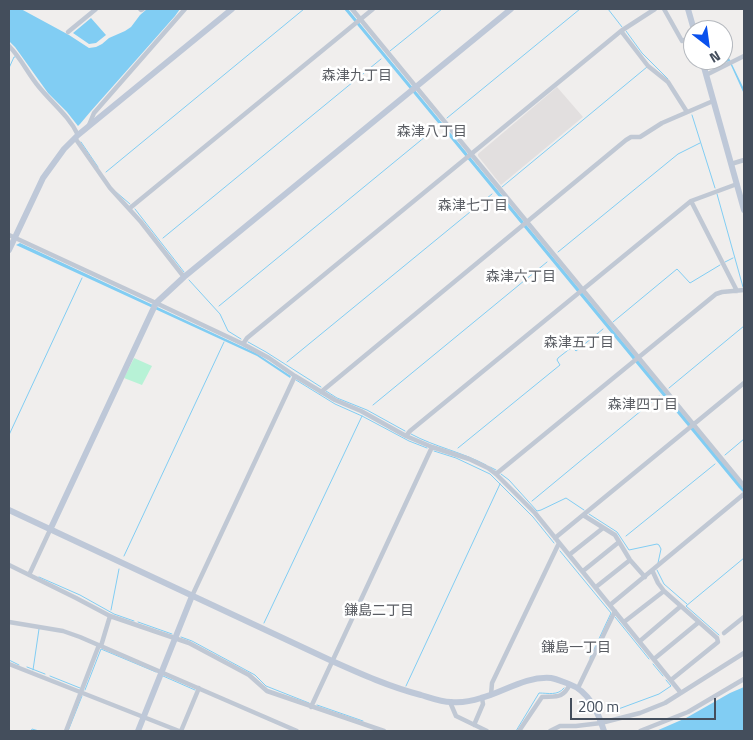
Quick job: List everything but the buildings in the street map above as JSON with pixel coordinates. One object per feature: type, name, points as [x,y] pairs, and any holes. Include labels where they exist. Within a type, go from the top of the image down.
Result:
[{"type":"street","points":[[68,32],[96,9]]},
{"type":"street","points":[[89,126],[94,113],[185,9]]},
{"type":"street","points":[[9,250],[12,236],[43,178],[64,150],[89,126],[232,9]]},
{"type":"street","points":[[352,9],[358,21],[413,89],[525,223],[584,289],[636,358],[744,486]]},
{"type":"street","points":[[130,208],[373,9]]},
{"type":"street","points":[[29,576],[155,306],[184,277],[511,9]]},
{"type":"street","points":[[242,344],[246,338],[621,31],[655,9]]},
{"type":"street","points":[[664,9],[683,40]]},
{"type":"street","points":[[621,31],[648,66],[668,82],[686,112]]},
{"type":"street","points":[[9,46],[38,87],[69,120],[77,137],[110,188],[154,236],[184,277]]},
{"type":"street","points":[[706,75],[744,56]]},
{"type":"street","points":[[705,70],[744,210]]},
{"type":"street","points":[[321,392],[626,140],[631,137],[640,136],[662,123],[713,101]]},
{"type":"street","points":[[731,164],[744,160]]},
{"type":"street","points":[[406,436],[691,201],[737,184]]},
{"type":"street","points":[[691,201],[737,291]]},
{"type":"street","points":[[12,236],[155,306],[242,344],[269,358],[335,400],[361,410],[406,436],[488,468],[534,513],[681,693]]},
{"type":"street","points":[[496,474],[716,294],[744,290]]},
{"type":"street","points":[[138,731],[192,596],[295,376]]},
{"type":"street","points":[[555,538],[744,383]]},
{"type":"street","points":[[311,707],[432,447]]},
{"type":"street","points":[[610,605],[744,494]]},
{"type":"street","points":[[9,510],[376,681],[450,702],[465,702],[491,695],[515,684],[540,678],[557,680],[578,688],[592,704],[604,731]]},
{"type":"street","points":[[583,515],[615,535],[630,560],[644,577]]},
{"type":"street","points":[[569,555],[603,528]]},
{"type":"street","points":[[582,572],[619,542]]},
{"type":"street","points":[[491,695],[492,684],[559,543]]},
{"type":"street","points":[[596,587],[630,560]]},
{"type":"street","points":[[9,565],[110,616],[189,643],[249,675],[267,691],[384,731]]},
{"type":"street","points":[[652,570],[658,584],[664,591],[717,638],[718,642],[671,680]]},
{"type":"street","points":[[624,622],[664,591]]},
{"type":"street","points":[[640,641],[682,606]]},
{"type":"street","points":[[578,688],[615,611]]},
{"type":"street","points":[[66,731],[110,616]]},
{"type":"street","points":[[724,633],[744,618]]},
{"type":"street","points":[[9,622],[63,631],[100,645],[297,731]]},
{"type":"street","points":[[654,659],[699,622]]},
{"type":"street","points":[[550,731],[560,726],[602,723],[640,713],[665,703],[744,653]]},
{"type":"street","points":[[9,664],[180,731],[199,688]]},
{"type":"street","points":[[640,731],[688,712],[744,679]]},
{"type":"street","points":[[519,731],[542,697],[561,696],[567,692],[570,684]]},
{"type":"street","points":[[474,724],[483,704],[482,698]]},
{"type":"street","points":[[450,702],[456,716],[487,731]]},
{"type":"shaded area","points":[[557,87],[583,117],[501,185],[478,154]]},
{"type":"green space","points":[[134,358],[152,366],[142,385],[124,378]]},
{"type":"water","points":[[9,9],[21,9],[89,48],[102,44],[109,38],[131,27],[147,9],[180,9],[78,126],[48,93],[9,41]]},
{"type":"water","points":[[344,9],[348,9],[742,486],[744,493],[739,488]]},
{"type":"water","points":[[91,18],[106,35],[96,43],[89,44],[73,33]]},
{"type":"water","points":[[733,66],[744,89],[744,94],[733,70]]},
{"type":"water","points":[[20,243],[256,353],[291,376],[290,378],[257,356],[16,245]]},
{"type":"water","points":[[744,687],[744,731],[656,731],[686,718]]},
{"type":"waterway","points":[[106,172],[304,9]]},
{"type":"waterway","points":[[390,51],[442,9]]},
{"type":"waterway","points":[[447,118],[580,9]]},
{"type":"waterway","points":[[608,9],[622,27]]},
{"type":"waterway","points":[[626,31],[642,53],[668,79]]},
{"type":"waterway","points":[[9,68],[15,57]]},
{"type":"waterway","points":[[163,238],[381,59]]},
{"type":"waterway","points":[[502,187],[647,67]]},
{"type":"waterway","points":[[692,115],[715,188]]},
{"type":"waterway","points":[[219,306],[437,127]]},
{"type":"waterway","points":[[81,142],[98,167]]},
{"type":"waterway","points":[[558,252],[678,154],[700,143]]},
{"type":"waterway","points":[[116,192],[130,204]]},
{"type":"waterway","points":[[287,362],[492,194]]},
{"type":"waterway","points":[[717,194],[743,287]]},
{"type":"waterway","points":[[135,209],[184,272]]},
{"type":"waterway","points":[[725,262],[733,258]]},
{"type":"waterway","points":[[373,405],[547,262]]},
{"type":"waterway","points":[[613,322],[677,269],[690,283],[720,265]]},
{"type":"waterway","points":[[9,435],[82,278]]},
{"type":"waterway","points":[[189,280],[220,314],[228,331],[241,339]]},
{"type":"waterway","points":[[669,388],[744,326]]},
{"type":"waterway","points":[[458,448],[560,365],[557,360],[558,358],[572,347],[576,351],[603,329]]},
{"type":"waterway","points":[[124,556],[224,342]]},
{"type":"waterway","points":[[248,342],[321,387]]},
{"type":"waterway","points":[[296,380],[335,404],[427,448]]},
{"type":"waterway","points":[[326,391],[337,398],[367,410],[405,431]]},
{"type":"waterway","points":[[532,501],[659,396]]},
{"type":"waterway","points":[[264,623],[362,416]]},
{"type":"waterway","points":[[411,434],[486,465]]},
{"type":"waterway","points":[[725,455],[744,439]]},
{"type":"waterway","points":[[434,451],[456,458],[490,474],[533,517],[554,543]]},
{"type":"waterway","points":[[626,536],[715,464]]},
{"type":"waterway","points":[[490,467],[496,470]]},
{"type":"waterway","points":[[501,474],[509,480],[537,511],[566,498],[584,510]]},
{"type":"waterway","points":[[406,686],[500,484]]},
{"type":"waterway","points":[[589,514],[617,532],[629,550],[659,545],[661,549],[658,563]]},
{"type":"waterway","points":[[560,551],[611,613],[590,658]]},
{"type":"waterway","points":[[719,635],[686,606],[744,558]]},
{"type":"waterway","points":[[111,610],[119,569]]},
{"type":"waterway","points":[[657,570],[664,584],[687,604]]},
{"type":"waterway","points":[[39,577],[80,595],[114,614],[134,621]]},
{"type":"waterway","points":[[615,617],[649,659]]},
{"type":"waterway","points":[[138,622],[172,634]]},
{"type":"waterway","points":[[33,670],[39,629]]},
{"type":"waterway","points":[[181,637],[255,675],[266,686],[309,703]]},
{"type":"waterway","points":[[85,690],[101,649],[156,672]]},
{"type":"waterway","points":[[9,660],[19,665]]},
{"type":"waterway","points":[[653,664],[663,676]]},
{"type":"waterway","points":[[27,667],[45,674]]},
{"type":"waterway","points":[[50,676],[80,688]]},
{"type":"waterway","points":[[163,676],[195,690]]},
{"type":"waterway","points":[[613,711],[659,694],[671,686],[666,680]]},
{"type":"waterway","points":[[516,731],[539,693],[556,693],[564,688]]},
{"type":"waterway","points":[[68,731],[82,696]]},
{"type":"waterway","points":[[317,705],[363,721]]},
{"type":"waterway","points":[[31,731],[32,729],[39,731]]},
{"type":"district","name":"森津九丁目","points":[[357,77]]},
{"type":"district","name":"森津八丁目","points":[[432,133]]},
{"type":"district","name":"森津七丁目","points":[[473,207]]},
{"type":"district","name":"森津六丁目","points":[[521,278]]},
{"type":"district","name":"森津五丁目","points":[[579,344]]},
{"type":"district","name":"森津四丁目","points":[[643,406]]},
{"type":"district","name":"鎌島二丁目","points":[[379,612]]},
{"type":"district","name":"鎌島一丁目","points":[[576,649]]}]
